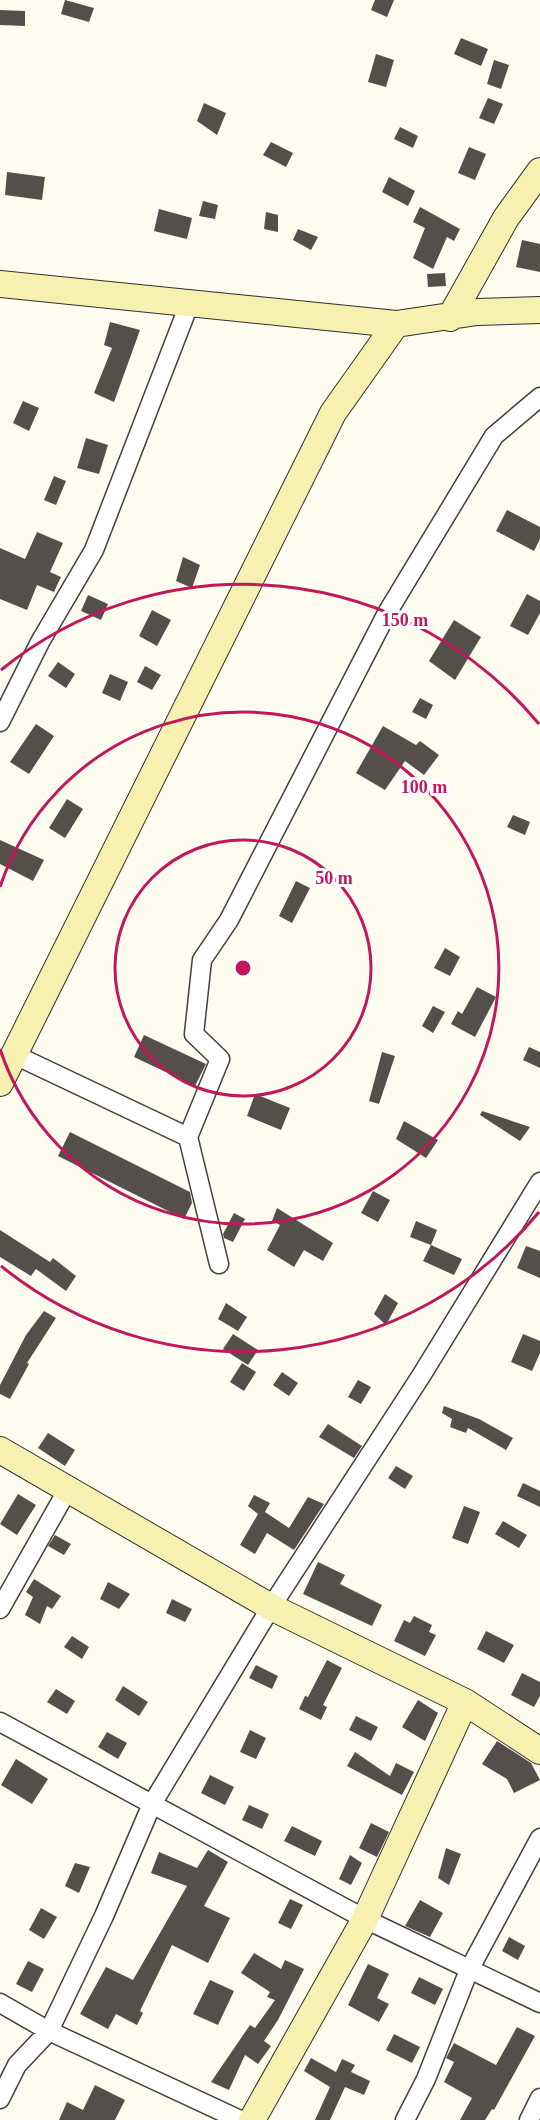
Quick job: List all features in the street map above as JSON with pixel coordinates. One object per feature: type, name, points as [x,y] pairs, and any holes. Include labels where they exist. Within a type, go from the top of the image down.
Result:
[{"type":"street","points":[[450,318],[506,218],[540,171]]},
{"type":"street","points":[[0,284],[396,324],[450,318],[477,312],[540,310]]},
{"type":"street","points":[[0,722],[40,642],[94,550],[190,302]]},
{"type":"street","points":[[0,1083],[328,422],[396,324]]},
{"type":"street","points":[[219,1264],[188,1137],[220,1059],[194,1034],[202,960],[229,920],[387,613],[494,436],[540,397]]},
{"type":"street","points":[[15,1055],[188,1137]]},
{"type":"street","points":[[0,2099],[17,2065],[49,2031],[105,1916],[152,1804],[271,1607],[421,1376],[540,1182]]},
{"type":"street","points":[[0,1450],[271,1607],[465,1702],[540,1751]]},
{"type":"street","points":[[0,1609],[68,1489]]},
{"type":"street","points":[[252,2120],[365,1919],[465,1702]]},
{"type":"street","points":[[0,1722],[365,1919],[540,2003]]},
{"type":"street","points":[[405,2120],[426,2079],[469,1970],[540,1838]]},
{"type":"street","points":[[0,2003],[49,2031],[240,2120]]},
{"type":"street","points":[[529,2120],[540,2098]]},
{"type":"building","points":[[65,0],[94,8],[89,22],[61,14]]},
{"type":"building","points":[[375,0],[394,0],[387,17],[371,10]]},
{"type":"building","points":[[0,10],[25,11],[25,26],[0,25]]},
{"type":"building","points":[[461,38],[488,49],[481,66],[454,54]]},
{"type":"building","points":[[376,54],[394,60],[386,87],[368,82]]},
{"type":"building","points":[[494,60],[509,65],[501,89],[487,84]]},
{"type":"building","points":[[488,98],[503,104],[494,124],[479,118]]},
{"type":"building","points":[[204,103],[226,113],[217,135],[197,121]]},
{"type":"building","points":[[400,127],[418,136],[413,148],[394,139]]},
{"type":"building","points":[[271,142],[293,153],[286,167],[263,155]]},
{"type":"building","points":[[469,147],[486,154],[475,180],[458,173]]},
{"type":"building","points":[[7,172],[45,177],[42,200],[5,195]]},
{"type":"building","points":[[389,177],[415,191],[408,206],[382,192]]},
{"type":"building","points":[[203,201],[218,205],[215,219],[199,216]]},
{"type":"building","points":[[420,207],[460,229],[454,241],[447,237],[433,269],[413,258],[425,228],[413,222]]},
{"type":"building","points":[[159,209],[192,218],[187,239],[154,231]]},
{"type":"building","points":[[266,212],[278,215],[278,232],[264,229]]},
{"type":"building","points":[[298,229],[318,237],[311,250],[293,240]]},
{"type":"building","points":[[522,240],[540,244],[540,272],[516,267]]},
{"type":"building","points":[[445,273],[446,286],[428,287],[427,274]]},
{"type":"building","points":[[110,322],[140,330],[114,402],[94,393],[112,348],[104,345]]},
{"type":"building","points":[[23,401],[39,408],[29,431],[13,423]]},
{"type":"building","points":[[86,438],[108,445],[99,474],[77,468]]},
{"type":"building","points":[[54,476],[66,481],[56,505],[44,500]]},
{"type":"building","points":[[507,510],[540,527],[540,539],[534,551],[496,531]]},
{"type":"building","points":[[37,532],[63,543],[50,572],[61,577],[54,592],[37,585],[27,610],[0,599],[0,548],[25,559]]},
{"type":"building","points":[[183,557],[200,565],[192,588],[176,581]]},
{"type":"building","points":[[527,594],[540,601],[540,613],[528,635],[510,626]]},
{"type":"building","points":[[88,595],[108,604],[101,620],[81,611]]},
{"type":"building","points":[[152,610],[171,620],[157,646],[139,636]]},
{"type":"building","points":[[454,620],[481,637],[455,680],[429,661]]},
{"type":"building","points":[[58,662],[75,674],[66,688],[48,676]]},
{"type":"building","points":[[145,666],[161,675],[152,690],[137,682]]},
{"type":"building","points":[[110,674],[128,682],[120,701],[102,693]]},
{"type":"building","points":[[420,698],[433,705],[426,719],[412,712]]},
{"type":"building","points":[[36,724],[54,736],[29,774],[10,762]]},
{"type":"building","points":[[383,726],[416,745],[420,741],[439,755],[424,775],[405,761],[385,790],[356,773]]},
{"type":"building","points":[[67,799],[83,809],[65,838],[49,828]]},
{"type":"building","points":[[513,815],[530,822],[525,835],[507,827]]},
{"type":"building","points":[[0,840],[44,860],[33,881],[0,864]]},
{"type":"building","points":[[296,881],[310,888],[292,923],[279,916]]},
{"type":"building","points":[[445,948],[460,957],[450,976],[434,968]]},
{"type":"building","points":[[477,987],[496,997],[475,1037],[451,1024],[458,1011],[462,1014]]},
{"type":"building","points":[[433,1006],[445,1012],[433,1033],[422,1026]]},
{"type":"building","points":[[144,1035],[206,1064],[195,1086],[134,1057]]},
{"type":"building","points":[[529,1047],[540,1052],[540,1068],[523,1060]]},
{"type":"building","points":[[382,1052],[395,1056],[379,1104],[369,1101]]},
{"type":"building","points":[[255,1094],[290,1108],[281,1130],[247,1116]]},
{"type":"building","points":[[482,1111],[530,1127],[520,1141],[480,1115]]},
{"type":"building","points":[[404,1121],[438,1140],[426,1158],[396,1139]]},
{"type":"building","points":[[70,1132],[190,1192],[192,1203],[184,1219],[58,1156]]},
{"type":"building","points":[[373,1191],[390,1200],[378,1222],[361,1213]]},
{"type":"building","points":[[277,1208],[333,1243],[323,1261],[304,1250],[294,1267],[267,1250],[280,1225],[272,1221]]},
{"type":"building","points":[[234,1213],[245,1219],[233,1242],[224,1238],[223,1234]]},
{"type":"building","points":[[416,1221],[437,1230],[431,1245],[410,1237]]},
{"type":"building","points":[[0,1230],[50,1262],[53,1258],[76,1276],[66,1291],[36,1269],[31,1276],[0,1257]]},
{"type":"building","points":[[431,1245],[462,1259],[454,1275],[423,1261]]},
{"type":"building","points":[[526,1246],[540,1251],[540,1278],[517,1268]]},
{"type":"building","points":[[385,1294],[398,1303],[386,1325],[374,1314]]},
{"type":"building","points":[[226,1303],[247,1317],[238,1331],[218,1319]]},
{"type":"building","points":[[44,1311],[56,1318],[27,1363],[29,1364],[10,1399],[0,1394],[0,1385],[26,1335]]},
{"type":"building","points":[[233,1334],[258,1350],[248,1365],[223,1349]]},
{"type":"building","points":[[523,1334],[540,1341],[540,1353],[532,1371],[511,1362]]},
{"type":"building","points":[[242,1363],[256,1372],[244,1391],[230,1382]]},
{"type":"building","points":[[282,1372],[298,1383],[289,1396],[273,1385]]},
{"type":"building","points":[[358,1380],[371,1387],[361,1404],[348,1397]]},
{"type":"building","points":[[444,1406],[479,1419],[513,1438],[506,1450],[468,1428],[466,1433],[450,1427],[452,1419],[442,1413]]},
{"type":"building","points":[[328,1424],[362,1446],[354,1458],[319,1437]]},
{"type":"building","points":[[48,1433],[75,1450],[65,1466],[38,1448]]},
{"type":"building","points":[[396,1466],[413,1476],[405,1489],[388,1478]]},
{"type":"building","points":[[523,1483],[540,1491],[540,1507],[517,1496]]},
{"type":"building","points":[[18,1494],[36,1505],[17,1535],[0,1524]]},
{"type":"building","points":[[254,1495],[270,1503],[265,1512],[289,1528],[308,1497],[324,1504],[294,1550],[267,1533],[255,1554],[240,1545],[258,1514],[248,1506]]},
{"type":"building","points":[[464,1506],[480,1512],[468,1544],[452,1538]]},
{"type":"building","points":[[503,1521],[527,1535],[519,1548],[495,1534]]},
{"type":"building","points":[[55,1535],[71,1544],[64,1555],[48,1546]]},
{"type":"building","points":[[318,1562],[345,1575],[340,1584],[382,1605],[372,1626],[303,1594]]},
{"type":"building","points":[[34,1579],[61,1596],[52,1609],[47,1606],[40,1624],[25,1615],[33,1597],[26,1592]]},
{"type":"building","points":[[108,1582],[130,1594],[119,1609],[100,1599]]},
{"type":"building","points":[[172,1599],[192,1609],[185,1622],[166,1613]]},
{"type":"building","points":[[414,1616],[432,1625],[429,1632],[436,1635],[425,1656],[394,1641],[404,1620],[410,1623]]},
{"type":"building","points":[[486,1631],[514,1645],[504,1663],[477,1649]]},
{"type":"building","points":[[72,1636],[89,1647],[82,1659],[64,1647]]},
{"type":"building","points":[[327,1660],[342,1668],[323,1705],[327,1707],[321,1720],[299,1709],[305,1696],[308,1697]]},
{"type":"building","points":[[256,1665],[278,1676],[272,1689],[249,1678]]},
{"type":"building","points":[[522,1673],[540,1682],[540,1696],[534,1707],[511,1695]]},
{"type":"building","points":[[123,1686],[148,1702],[139,1716],[115,1700]]},
{"type":"building","points":[[56,1689],[75,1701],[67,1714],[47,1702]]},
{"type":"building","points":[[418,1700],[438,1713],[425,1741],[402,1727]]},
{"type":"building","points":[[356,1716],[378,1727],[371,1741],[349,1730]]},
{"type":"building","points":[[250,1730],[266,1738],[256,1759],[240,1752]]},
{"type":"building","points":[[107,1732],[127,1743],[118,1759],[98,1747]]},
{"type":"building","points":[[497,1741],[531,1763],[540,1780],[514,1793],[507,1779],[482,1764]]},
{"type":"building","points":[[355,1752],[390,1776],[396,1763],[414,1772],[402,1795],[347,1766]]},
{"type":"building","points":[[16,1759],[48,1779],[32,1804],[1,1785]]},
{"type":"building","points":[[210,1775],[234,1787],[225,1805],[201,1793]]},
{"type":"building","points":[[249,1805],[269,1814],[262,1829],[242,1820]]},
{"type":"building","points":[[371,1823],[389,1832],[377,1857],[359,1848]]},
{"type":"building","points":[[292,1826],[322,1841],[315,1856],[284,1841]]},
{"type":"building","points":[[446,1848],[461,1854],[449,1885],[438,1878]]},
{"type":"building","points":[[208,1850],[228,1862],[204,1906],[230,1918],[208,1963],[172,1945],[140,2011],[143,2013],[137,2025],[116,2014],[108,2029],[80,2014],[106,1967],[133,1980],[187,1886],[151,1873],[159,1852],[197,1868]]},
{"type":"building","points":[[350,1855],[362,1863],[351,1885],[339,1879]]},
{"type":"building","points":[[75,1863],[90,1867],[79,1893],[65,1886]]},
{"type":"building","points":[[290,1899],[303,1905],[291,1929],[278,1923]]},
{"type":"building","points":[[420,1900],[443,1913],[430,1937],[405,1926]]},
{"type":"building","points":[[41,1908],[57,1917],[44,1939],[29,1930]]},
{"type":"building","points":[[509,1937],[525,1946],[518,1960],[502,1951]]},
{"type":"building","points":[[254,1953],[281,1969],[285,1960],[304,1969],[278,2020],[264,2041],[271,2046],[258,2064],[245,2055],[229,2090],[211,2082],[250,2025],[255,2028],[275,2000],[267,1997],[270,1992],[241,1973]]},
{"type":"building","points":[[28,1961],[44,1969],[32,1992],[16,1984]]},
{"type":"building","points":[[368,1964],[389,1974],[377,1998],[389,2004],[379,2022],[348,2005]]},
{"type":"building","points":[[419,1977],[443,1989],[435,2005],[411,1993]]},
{"type":"building","points":[[210,1980],[234,1991],[218,2025],[193,2014]]},
{"type":"building","points":[[517,2027],[535,2036],[494,2110],[492,2109],[485,2120],[460,2120],[472,2098],[444,2082],[454,2062],[446,2058],[454,2043],[496,2065]]},
{"type":"building","points":[[394,2034],[420,2047],[412,2063],[386,2050]]},
{"type":"building","points":[[311,2058],[336,2072],[342,2059],[355,2065],[351,2072],[370,2081],[364,2095],[345,2087],[330,2120],[315,2120],[330,2087],[304,2071]]},
{"type":"building","points":[[95,2085],[125,2100],[115,2120],[59,2120],[67,2102],[83,2110]]}]
